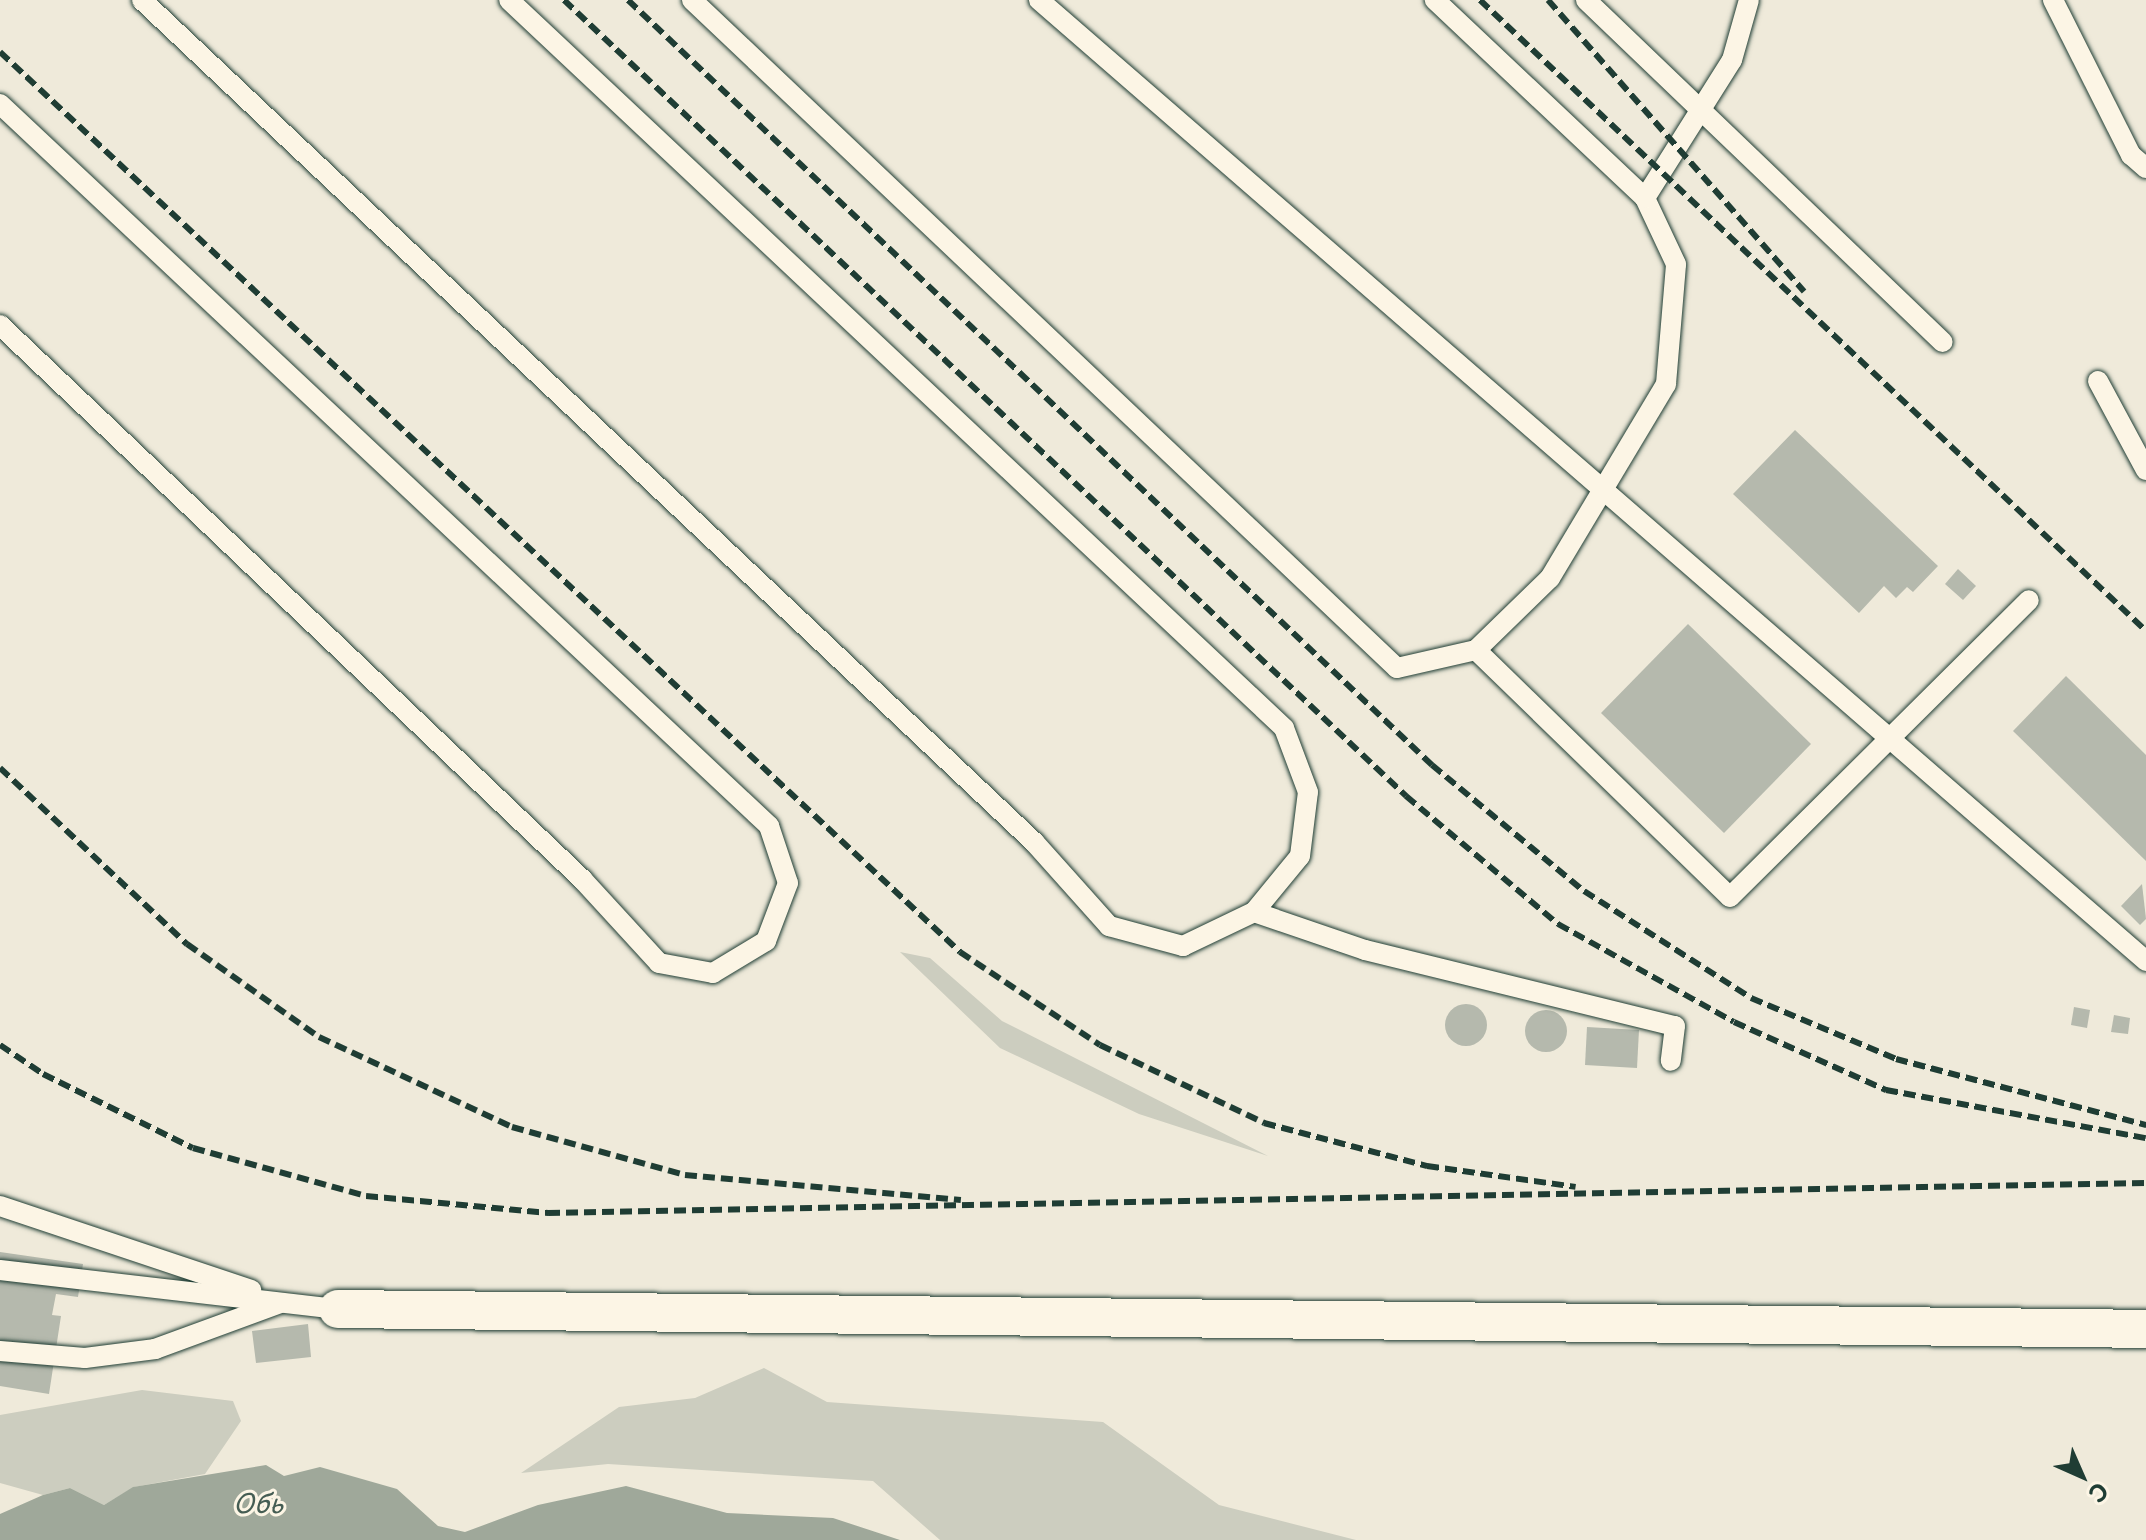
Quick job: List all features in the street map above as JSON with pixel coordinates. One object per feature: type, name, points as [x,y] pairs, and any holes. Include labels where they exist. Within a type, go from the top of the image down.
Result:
[{"type":"street","points":[[338,1309],[2146,1329]]},
{"type":"lane","points":[[142,0],[1034,842],[1109,926],[1183,946],[1254,912],[1300,856],[1308,792],[1284,728],[509,0]]},
{"type":"lane","points":[[692,0],[1397,668],[1476,650],[1550,578],[1609,488],[1666,384],[1676,264],[1645,198],[1435,0]]},
{"type":"lane","points":[[1039,0],[1391,312],[1609,488],[1893,742],[2146,961]]},
{"type":"lane","points":[[1586,0],[1943,342]]},
{"type":"lane","points":[[1645,198],[1703,114],[1732,60],[1749,0]]},
{"type":"lane","points":[[2053,0],[2131,155],[2146,168]]},
{"type":"lane","points":[[0,104],[769,826],[788,883],[766,941],[713,973],[659,963],[583,880],[0,325]]},
{"type":"lane","points":[[2098,381],[2146,470]]},
{"type":"lane","points":[[1476,650],[1730,897],[1893,742],[2029,600]]},
{"type":"lane","points":[[1254,912],[1365,950],[1675,1026],[1671,1061]]},
{"type":"lane","points":[[0,1206],[285,1302]]},
{"type":"lane","points":[[0,1270],[338,1309]]},
{"type":"lane","points":[[0,1351],[85,1358],[155,1349],[285,1302]]},
{"type":"shaded area","points":[[900,952],[930,958],[1002,1021],[1268,1156],[1139,1114],[1000,1048]]},
{"type":"shaded area","points":[[764,1368],[827,1402],[1103,1422],[1219,1505],[1356,1540],[940,1540],[873,1481],[608,1464],[521,1473],[619,1407],[695,1398]]},
{"type":"shaded area","points":[[142,1390],[233,1401],[241,1421],[205,1474],[134,1487],[104,1505],[70,1488],[43,1495],[0,1483],[0,1415]]},
{"type":"water","name":"Обь","points":[[266,1465],[284,1476],[320,1467],[397,1489],[438,1526],[465,1532],[538,1505],[626,1486],[727,1513],[833,1518],[900,1540],[0,1540],[0,1514],[43,1495],[70,1488],[104,1505],[133,1487]]},
{"type":"building","points":[[1795,430],[1938,566],[1913,592],[1907,587],[1896,598],[1884,586],[1859,613],[1733,494]]},
{"type":"building","points":[[1958,569],[1976,586],[1963,600],[1945,584]]},
{"type":"building","points":[[1688,624],[1811,744],[1724,833],[1601,713]]},
{"type":"building","points":[[2066,676],[2146,755],[2146,861],[2013,731]]},
{"type":"building","points":[[2142,884],[2146,919],[2140,925],[2121,906]]},
{"type":"building","points":[[1466,1004],[1481,1010],[1487,1025],[1481,1040],[1466,1046],[1451,1040],[1445,1025],[1451,1010]]},
{"type":"building","points":[[2074,1007],[2090,1010],[2087,1028],[2071,1025]]},
{"type":"building","points":[[1546,1010],[1561,1016],[1567,1031],[1561,1046],[1546,1052],[1531,1046],[1525,1031],[1531,1016]]},
{"type":"building","points":[[2114,1015],[2130,1018],[2128,1034],[2111,1032]]},
{"type":"building","points":[[1587,1027],[1639,1030],[1637,1068],[1585,1065]]},
{"type":"building","points":[[0,1252],[83,1264],[78,1297],[56,1294],[52,1315],[61,1316],[49,1394],[0,1386]]},
{"type":"building","points":[[308,1324],[311,1357],[256,1363],[252,1331]]},
{"type":"railway","points":[[564,0],[1406,796],[1558,924],[1734,1022],[1886,1090],[2146,1138]]},
{"type":"railway","points":[[628,0],[1432,765],[1584,891],[1751,998],[1896,1059],[2146,1125]]},
{"type":"railway","points":[[1480,0],[2146,631]]},
{"type":"railway","points":[[1548,0],[1804,291]]},
{"type":"railway","points":[[0,52],[960,952],[1100,1045],[1264,1123],[1427,1166],[1576,1187]]},
{"type":"railway","points":[[0,768],[187,944],[319,1037],[512,1127],[685,1175],[961,1200]]},
{"type":"railway","points":[[0,1045],[43,1074],[193,1148],[366,1196],[548,1213],[2146,1183]]}]
